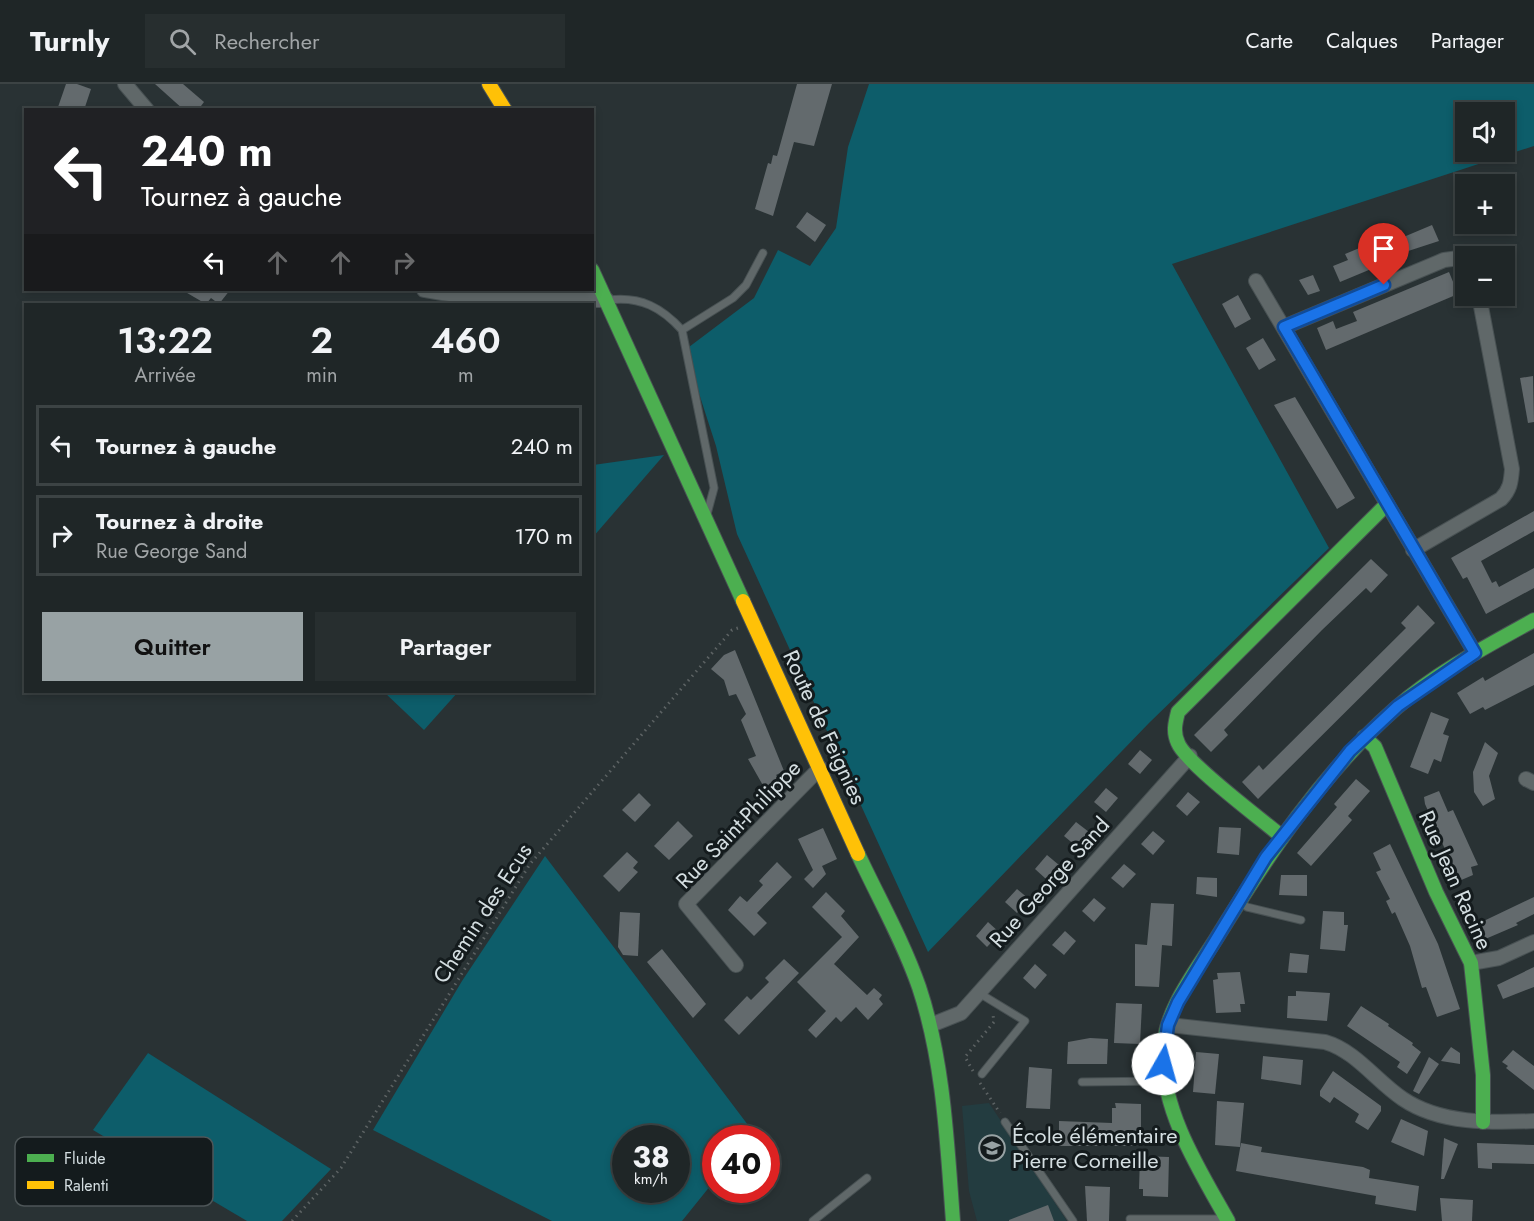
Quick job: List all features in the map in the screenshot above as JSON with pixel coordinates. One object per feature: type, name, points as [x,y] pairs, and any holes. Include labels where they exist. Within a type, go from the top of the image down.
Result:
[{"type":"street","points":[[125,84],[145,108]]},
{"type":"street","points":[[489,84],[505,108]]},
{"type":"street","points":[[1284,327],[1444,260],[1455,259]]},
{"type":"street","name":"Route de Feignies","points":[[594,274],[918,985],[932,1025],[944,1110],[953,1221]]},
{"type":"street","points":[[1256,281],[1475,653]]},
{"type":"street","points":[[429,291],[459,297],[508,300],[607,300]]},
{"type":"street","points":[[1413,550],[1508,493],[1512,469],[1481,306]]},
{"type":"street","points":[[1281,836],[1215,781],[1179,746],[1174,729],[1178,712],[1387,504]]},
{"type":"street","points":[[1228,1220],[1208,1187],[1185,1136],[1166,1081],[1163,1051],[1168,1025],[1187,985],[1281,836],[1350,751],[1398,706],[1475,653],[1534,620]]},
{"type":"street","name":"Rue Jean Racine","points":[[1364,737],[1375,747],[1436,892],[1471,963],[1483,1075],[1483,1122]]},
{"type":"street","name":"Rue George Sand","points":[[932,1025],[961,1013],[1190,756]]},
{"type":"street","name":"Rue Saint-Philippe","points":[[736,965],[686,904],[820,768]]},
{"type":"street","points":[[1471,963],[1499,958],[1534,942]]},
{"type":"street","points":[[1168,1025],[1309,1039],[1341,1047],[1403,1099],[1426,1111],[1483,1122],[1534,1121]]},
{"type":"lane","points":[[682,330],[733,298],[746,285],[763,254]]},
{"type":"lane","points":[[607,300],[642,302],[665,312],[682,330],[714,488],[705,519]]},
{"type":"lane","points":[[1240,902],[1247,908],[1301,920]]},
{"type":"lane","points":[[977,995],[1025,1021],[982,1074]]},
{"type":"lane","points":[[1082,1082],[1166,1081]]},
{"type":"lane","points":[[1005,1122],[1072,1221]]},
{"type":"lane","points":[[813,1221],[867,1178]]},
{"type":"lane","points":[[1130,1219],[1228,1220]]},
{"type":"path","name":"Chemin des Ecus","points":[[292,1221],[341,1168],[530,864],[732,630],[754,623]]},
{"type":"path","points":[[977,995],[994,1016],[994,1022],[965,1057],[1005,1122]]},
{"type":"shaded area","points":[[869,84],[1534,84],[1534,146],[1515,152],[1515,102],[1455,102],[1455,162],[1485,162],[1172,264],[1329,548],[1149,723],[928,952],[737,534],[716,446],[685,350],[754,298],[778,250],[810,266],[836,228],[848,147]]},
{"type":"shaded area","points":[[664,455],[594,536],[594,465]]},
{"type":"shaded area","points":[[385,693],[457,693],[424,730]]},
{"type":"shaded area","points":[[545,856],[748,1125],[702,1125],[702,1196],[682,1221],[552,1221],[373,1130],[462,981]]},
{"type":"shaded area","points":[[148,1053],[331,1169],[282,1221],[247,1221],[213,1201],[213,1137],[105,1137],[93,1130]]},
{"type":"shaded area","name":"École élémentaire Pierre Corneille","points":[[989,1103],[1067,1221],[977,1221],[969,1191],[962,1106]]},
{"type":"building","points":[[66,84],[77,84],[91,89],[85,108],[58,108]]},
{"type":"building","points":[[155,84],[183,84],[204,102],[200,108],[182,108]]},
{"type":"building","points":[[797,84],[832,84],[814,146],[794,142],[773,216],[755,209],[768,163],[771,164],[773,155],[777,156]]},
{"type":"building","points":[[807,212],[826,225],[815,242],[796,227]]},
{"type":"building","points":[[1432,225],[1439,241],[1399,254],[1400,257],[1340,282],[1333,266],[1348,260],[1345,254],[1391,235],[1394,241]]},
{"type":"building","points":[[1449,272],[1455,287],[1455,295],[1326,350],[1317,328],[1333,321],[1336,329],[1357,321],[1353,312]]},
{"type":"building","points":[[1313,275],[1320,291],[1308,295],[1299,280]]},
{"type":"building","points":[[184,291],[229,291],[220,303],[211,298],[204,303]]},
{"type":"building","points":[[1238,295],[1251,319],[1235,328],[1222,304]]},
{"type":"building","points":[[1263,338],[1276,360],[1259,370],[1246,348]]},
{"type":"building","points":[[1533,376],[1534,422],[1528,423],[1520,378]]},
{"type":"building","points":[[1295,397],[1355,498],[1337,509],[1274,405]]},
{"type":"building","points":[[1534,511],[1534,531],[1481,561],[1492,583],[1496,581],[1499,587],[1534,568],[1534,588],[1486,614],[1467,577],[1463,579],[1451,558]]},
{"type":"building","points":[[1371,559],[1388,575],[1371,593],[1366,588],[1322,630],[1224,730],[1228,735],[1211,752],[1194,735]]},
{"type":"building","points":[[1418,605],[1435,623],[1258,799],[1242,782],[1259,765],[1263,770],[1406,628],[1401,623]]},
{"type":"building","points":[[735,650],[784,771],[776,775],[786,787],[773,803],[748,759],[756,756],[741,720],[746,714],[736,694],[729,696],[724,680],[711,669],[724,655]]},
{"type":"building","points":[[1534,653],[1534,685],[1485,710],[1483,707],[1470,714],[1457,693],[1483,677],[1485,681]]},
{"type":"building","points":[[1431,712],[1449,719],[1443,734],[1449,736],[1441,762],[1434,759],[1428,774],[1410,767]]},
{"type":"building","points":[[1485,742],[1498,753],[1489,776],[1495,799],[1483,806],[1474,792],[1473,772]]},
{"type":"building","points":[[1140,750],[1152,760],[1140,774],[1128,764]]},
{"type":"building","points":[[1356,779],[1370,791],[1348,816],[1352,820],[1311,866],[1297,853],[1337,807],[1334,804]]},
{"type":"building","points":[[1106,788],[1118,798],[1106,812],[1094,802]]},
{"type":"building","points":[[1439,791],[1448,812],[1453,810],[1478,865],[1471,867],[1473,875],[1459,881],[1425,804],[1424,797]]},
{"type":"building","points":[[1188,792],[1200,802],[1187,816],[1176,806]]},
{"type":"building","points":[[639,793],[651,805],[635,822],[622,810]]},
{"type":"building","points":[[678,821],[693,836],[669,860],[654,846]]},
{"type":"building","points":[[1076,822],[1089,832],[1076,846],[1064,836]]},
{"type":"building","points":[[1219,827],[1241,828],[1239,855],[1217,853]]},
{"type":"building","points":[[823,828],[837,859],[822,866],[826,874],[813,888],[804,879],[813,870],[798,839]]},
{"type":"building","points":[[1153,831],[1165,841],[1153,855],[1141,844]]},
{"type":"building","points":[[1390,844],[1438,944],[1460,1009],[1437,1017],[1426,987],[1422,988],[1410,946],[1395,912],[1392,914],[1386,901],[1390,899],[1376,872],[1381,870],[1373,853]]},
{"type":"building","points":[[627,852],[638,862],[633,868],[638,872],[619,892],[603,876]]},
{"type":"building","points":[[1047,855],[1059,865],[1046,879],[1035,869]]},
{"type":"building","points":[[777,862],[792,877],[757,913],[767,923],[754,936],[728,910],[740,896],[747,902],[763,885],[759,881]]},
{"type":"building","points":[[1124,864],[1136,874],[1123,888],[1111,878]]},
{"type":"building","points":[[1281,875],[1307,875],[1307,896],[1279,895]]},
{"type":"building","points":[[1197,877],[1217,878],[1217,897],[1196,894]]},
{"type":"building","points":[[1017,889],[1029,899],[1017,913],[1005,902]]},
{"type":"building","points":[[826,892],[845,911],[841,916],[859,937],[834,964],[867,995],[874,988],[882,995],[879,999],[883,1004],[868,1020],[856,1007],[841,1022],[836,1017],[816,1038],[808,1030],[826,1011],[797,982],[842,937],[812,907]]},
{"type":"building","points":[[1534,897],[1534,914],[1516,923],[1518,925],[1476,943],[1469,928]]},
{"type":"building","points":[[1094,898],[1106,908],[1094,922],[1082,911]]},
{"type":"building","points":[[1151,903],[1174,904],[1172,946],[1162,945],[1159,987],[1135,986],[1135,944],[1147,945]]},
{"type":"building","points":[[1323,911],[1344,912],[1344,925],[1348,925],[1345,951],[1320,949]]},
{"type":"building","points":[[620,912],[640,913],[638,956],[623,955],[618,947]]},
{"type":"building","points":[[988,922],[1000,933],[987,947],[976,936]]},
{"type":"building","points":[[1065,931],[1076,941],[1064,955],[1052,945]]},
{"type":"building","points":[[662,949],[706,1004],[693,1018],[647,962]]},
{"type":"building","points":[[1290,953],[1309,955],[1307,973],[1288,972]]},
{"type":"building","points":[[784,959],[799,973],[739,1035],[724,1020],[747,996],[751,1000],[769,982],[765,978]]},
{"type":"building","points":[[1035,964],[1047,975],[1035,989],[1023,978]]},
{"type":"building","points":[[1534,967],[1534,987],[1503,999],[1497,985]]},
{"type":"building","points":[[1240,972],[1245,1004],[1240,1004],[1241,1012],[1216,1013],[1213,980],[1218,979],[1217,973]]},
{"type":"building","points":[[1296,991],[1330,993],[1327,1021],[1287,1018],[1288,996],[1296,996]]},
{"type":"building","points":[[1116,1003],[1142,1004],[1140,1044],[1114,1043]]},
{"type":"building","points":[[1361,1006],[1389,1024],[1388,1026],[1413,1043],[1412,1045],[1421,1052],[1407,1074],[1397,1067],[1400,1062],[1347,1026]]},
{"type":"building","points":[[1090,1038],[1108,1039],[1107,1064],[1067,1064],[1068,1042]]},
{"type":"building","points":[[1451,1047],[1460,1053],[1460,1064],[1441,1061]]},
{"type":"building","points":[[1513,1050],[1534,1066],[1534,1090],[1506,1068],[1508,1066],[1502,1062]]},
{"type":"building","points":[[1196,1052],[1219,1054],[1215,1094],[1193,1092]]},
{"type":"building","points":[[1263,1056],[1303,1060],[1301,1085],[1261,1079]]},
{"type":"building","points":[[1429,1057],[1439,1064],[1419,1094],[1413,1091]]},
{"type":"building","points":[[1029,1067],[1052,1069],[1050,1109],[1026,1108]]},
{"type":"building","points":[[1333,1071],[1381,1106],[1381,1111],[1368,1130],[1355,1122],[1359,1114],[1334,1097],[1330,1103],[1320,1096],[1320,1091]]},
{"type":"building","points":[[1217,1101],[1244,1103],[1240,1147],[1215,1145]]},
{"type":"building","points":[[1115,1103],[1141,1104],[1141,1146],[1059,1146],[1059,1121],[1112,1123],[1112,1108],[1116,1108]]},
{"type":"building","points":[[1401,1119],[1428,1131],[1424,1156],[1391,1142]]},
{"type":"building","points":[[1444,1138],[1458,1144],[1444,1179],[1441,1179]]},
{"type":"building","points":[[1241,1143],[1262,1147],[1261,1152],[1363,1167],[1370,1170],[1369,1178],[1419,1186],[1416,1211],[1375,1204],[1376,1196],[1236,1171]]},
{"type":"building","points":[[1477,1143],[1534,1145],[1534,1164],[1492,1163],[1492,1169],[1478,1168]]},
{"type":"building","points":[[1140,1156],[1169,1157],[1168,1197],[1143,1196],[1143,1189],[1139,1189]]},
{"type":"building","points":[[1085,1186],[1110,1187],[1109,1221],[1087,1221]]},
{"type":"building","points":[[1440,1198],[1473,1200],[1472,1221],[1442,1221]]},
{"type":"building","points":[[1048,1205],[1054,1221],[1009,1221],[1009,1220]]},
{"type":"traffic: fast","points":[[594,274],[743,601]]},
{"type":"traffic: fast","points":[[1281,836],[1209,777],[1184,752],[1175,735],[1178,712],[1387,504]]},
{"type":"traffic: fast","points":[[1228,1221],[1185,1140],[1169,1097],[1164,1075],[1163,1053],[1165,1037],[1174,1008],[1235,908],[1297,817],[1369,733],[1428,683],[1463,660],[1534,620]]},
{"type":"traffic: fast","points":[[1364,737],[1375,747],[1436,892],[1471,963],[1483,1075],[1483,1122]]},
{"type":"traffic: fast","points":[[858,854],[906,953],[927,1015],[943,1103],[953,1221]]},
{"type":"traffic: slow","points":[[489,84],[504,108]]},
{"type":"traffic: slow","points":[[743,601],[858,854]]},
{"type":"place","name":"École élémentaire Pierre Corneille","points":[[992,1148]]},
{"type":"route","points":[[1163,1064],[1168,1025],[1178,1002],[1281,836],[1318,789],[1364,737],[1398,706],[1475,653],[1284,327],[1384,285]]}]
